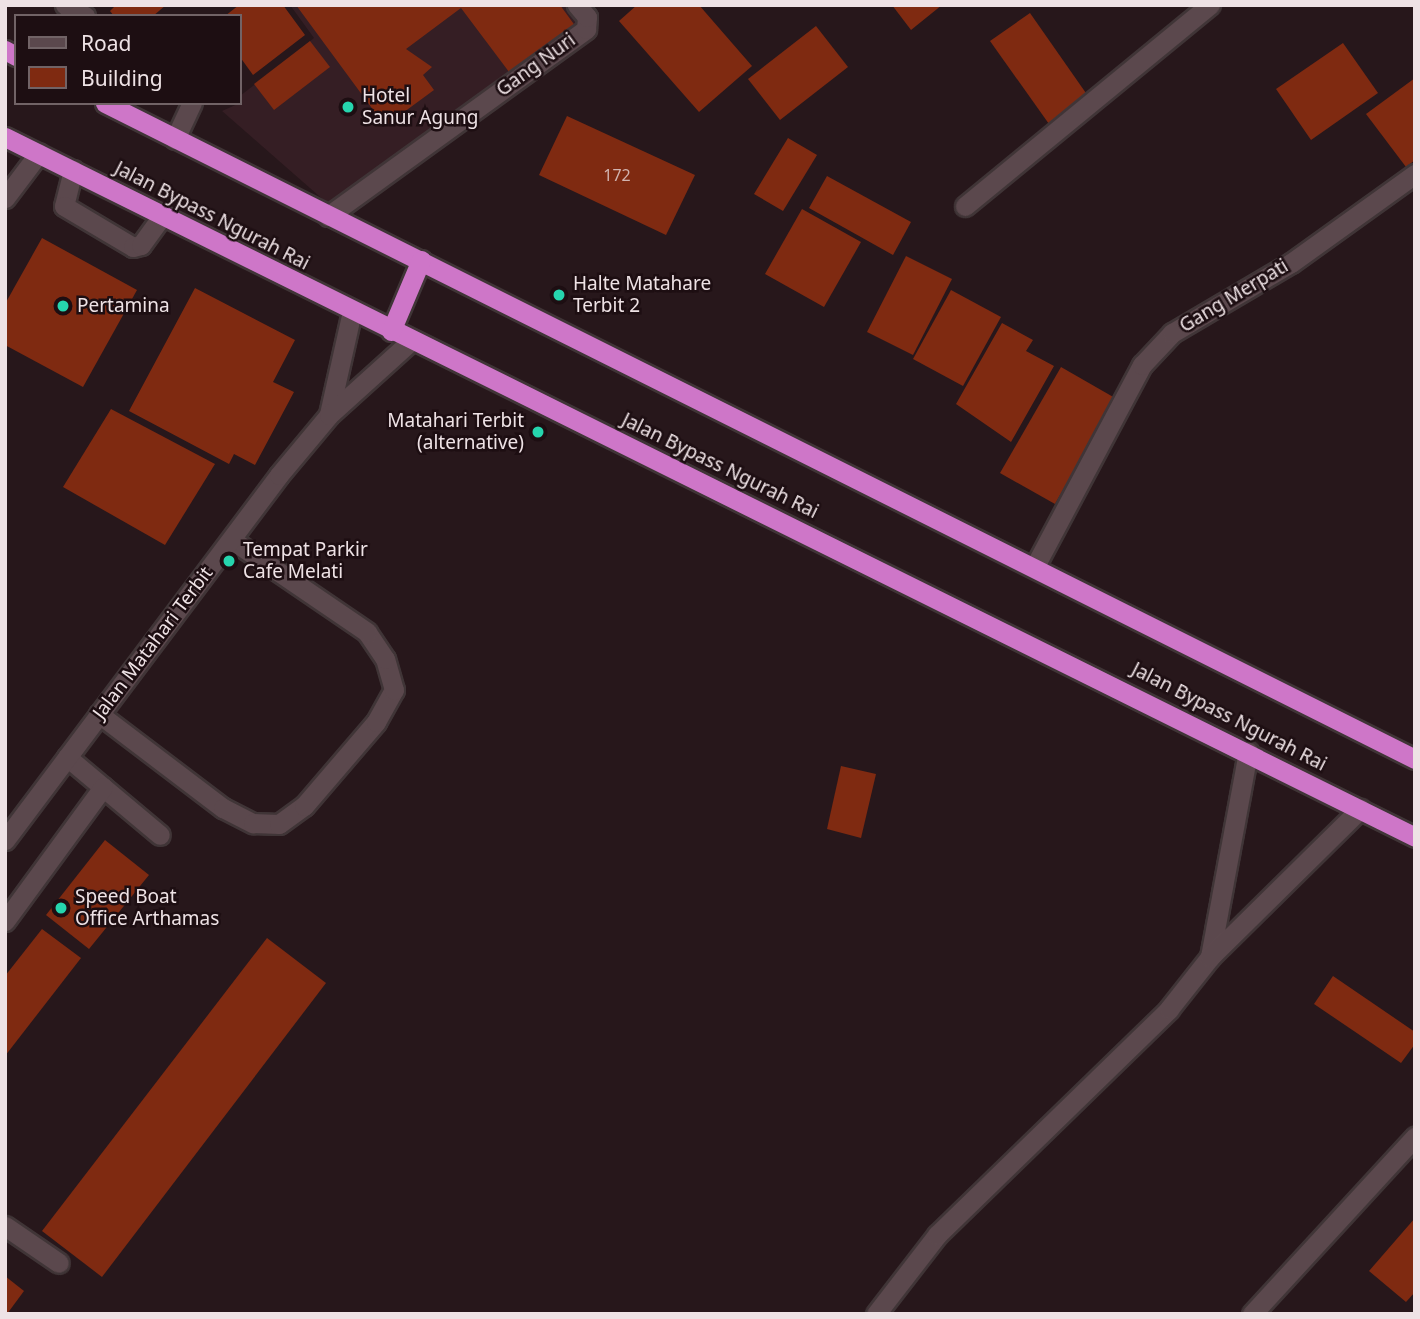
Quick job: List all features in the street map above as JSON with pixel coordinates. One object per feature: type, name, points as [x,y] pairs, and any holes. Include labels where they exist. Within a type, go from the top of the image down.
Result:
[{"type":"highway","points":[[109,105],[1035,566],[1415,759]]},
{"type":"highway","name":"Jalan Bypass Ngurah Rai","points":[[5,137],[411,341],[1248,751],[1415,837]]},
{"type":"highway","points":[[391,331],[421,260]]},
{"type":"street","points":[[65,5],[81,14]]},
{"type":"street","points":[[965,206],[1209,5]]},
{"type":"street","name":"Gang Nuri","points":[[328,216],[586,29],[587,17],[580,6]]},
{"type":"street","points":[[175,139],[191,105]]},
{"type":"street","points":[[5,198],[39,153]]},
{"type":"street","points":[[73,170],[64,206],[133,247],[141,245],[161,217]]},
{"type":"street","name":"Gang Merpati","points":[[1035,566],[1142,365],[1172,333],[1291,263],[1415,174]]},
{"type":"street","name":"Jalan Matahari Terbit","points":[[328,415],[352,311]]},
{"type":"street","name":"Jalan Matahari Terbit","points":[[5,840],[328,415],[411,341]]},
{"type":"street","points":[[99,714],[223,808],[253,823],[279,824],[304,806],[376,722],[394,690],[385,659],[367,632],[232,540]]},
{"type":"street","points":[[1210,957],[1248,751]]},
{"type":"street","points":[[67,757],[160,835]]},
{"type":"street","points":[[5,922],[103,787]]},
{"type":"street","points":[[876,1314],[937,1235],[1169,1009],[1210,957],[1360,808]]},
{"type":"street","points":[[1252,1314],[1415,1137]]},
{"type":"street","points":[[5,1226],[59,1263]]},
{"type":"shaded area","name":"Hotel Sanur Agung","points":[[290,5],[580,5],[588,16],[335,210],[222,111],[242,105],[242,94],[314,38]]},
{"type":"building","points":[[116,5],[166,5],[155,14],[112,14],[110,11]]},
{"type":"building","points":[[239,5],[283,5],[305,35],[253,75],[242,60],[242,14],[228,14]]},
{"type":"building","points":[[296,5],[560,5],[576,27],[512,76],[461,8],[406,49],[432,67],[423,75],[434,90],[385,126]]},
{"type":"building","points":[[637,5],[699,5],[752,66],[699,112],[619,21]]},
{"type":"building","points":[[892,5],[942,5],[911,30]]},
{"type":"building","points":[[1030,13],[1088,96],[1049,124],[990,41]]},
{"type":"building","points":[[816,26],[848,67],[780,120],[748,79]]},
{"type":"building","points":[[310,41],[330,67],[274,110],[254,84]]},
{"type":"building","points":[[1343,43],[1378,93],[1311,140],[1276,89]]},
{"type":"building","points":[[1415,78],[1415,160],[1406,167],[1366,114]]},
{"type":"building","points":[[567,116],[695,175],[666,235],[539,175]]},
{"type":"building","points":[[788,138],[817,155],[783,211],[754,194]]},
{"type":"building","points":[[827,176],[911,222],[893,255],[809,208]]},
{"type":"building","points":[[802,209],[861,242],[824,307],[765,274]]},
{"type":"building","points":[[42,238],[137,290],[83,387],[5,345],[5,304]]},
{"type":"building","points":[[906,256],[952,279],[913,355],[867,332]]},
{"type":"building","points":[[195,288],[295,340],[273,382],[294,392],[255,465],[234,454],[229,464],[129,411]]},
{"type":"building","points":[[951,290],[1001,317],[963,386],[913,359]]},
{"type":"building","points":[[1002,323],[1033,340],[1026,351],[1054,366],[1011,442],[956,404]]},
{"type":"building","points":[[1061,367],[1115,398],[1055,504],[1000,473]]},
{"type":"building","points":[[111,409],[215,464],[165,545],[63,487]]},
{"type":"building","points":[[841,766],[876,774],[861,838],[827,829]]},
{"type":"building","points":[[105,840],[149,875],[89,949],[46,915]]},
{"type":"building","points":[[42,929],[81,958],[5,1056],[5,976]]},
{"type":"building","points":[[267,938],[326,983],[102,1277],[42,1231]]},
{"type":"building","points":[[1333,976],[1415,1032],[1415,1044],[1401,1063],[1314,1004]]},
{"type":"building","points":[[1415,1218],[1415,1292],[1406,1302],[1369,1271]]},
{"type":"building","points":[[5,1276],[24,1291],[7,1314],[5,1314]]},
{"type":"place","name":"Hotel Sanur Agung","points":[[348,107]]},
{"type":"place","name":"Halte Matahare Terbit 2","points":[[559,295]]},
{"type":"place","name":"Pertamina","points":[[63,306]]},
{"type":"place","name":"Matahari Terbit (alternative)","points":[[538,432]]},
{"type":"place","name":"Tempat Parkir Cafe Melati","points":[[229,561]]},
{"type":"place","name":"Speed Boat Office Arthamas","points":[[61,908]]}]
